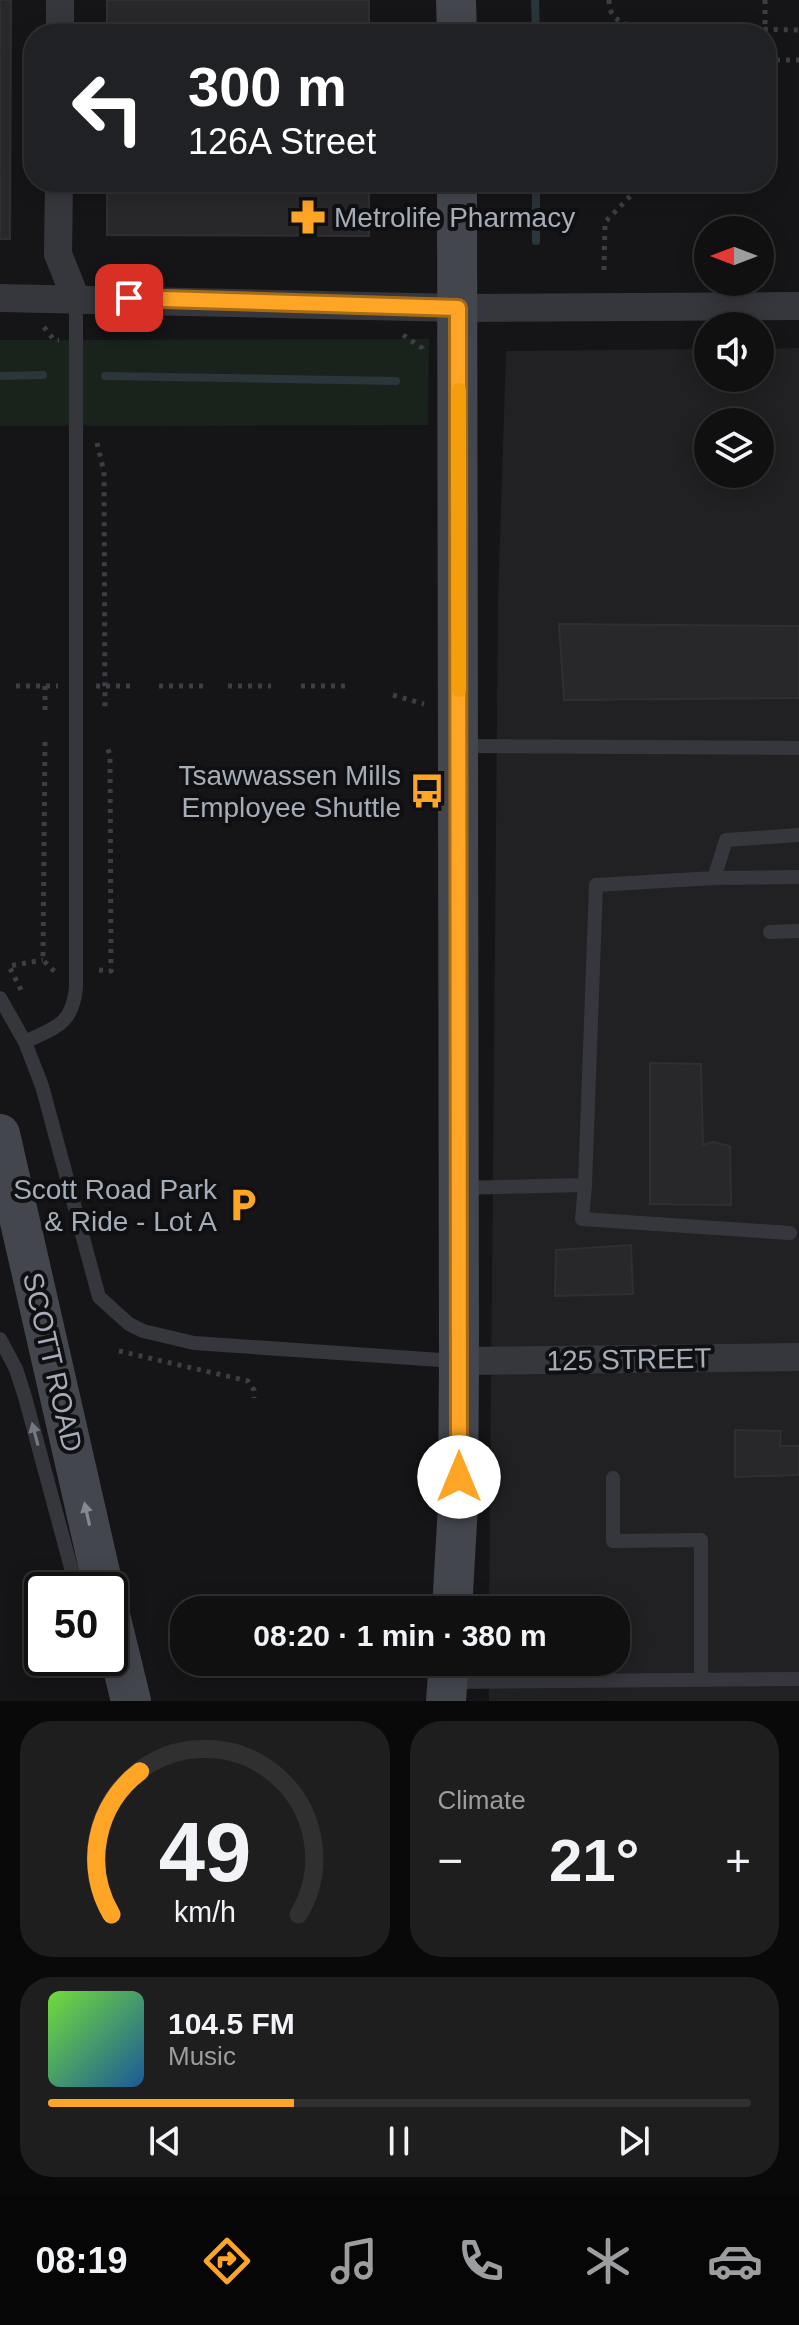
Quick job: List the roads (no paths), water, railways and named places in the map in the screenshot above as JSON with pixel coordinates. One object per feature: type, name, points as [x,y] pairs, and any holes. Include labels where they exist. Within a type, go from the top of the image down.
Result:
[{"type":"main road","points":[[456,0],[457,24]]},
{"type":"main road","points":[[453,1596],[458,1505],[459,1361],[457,192]]},
{"type":"main road","name":"SCOTT ROAD","points":[[0,1134],[100,1572]]},
{"type":"street","points":[[60,0],[60,24]]},
{"type":"street","points":[[59,192],[58,254],[76,299]]},
{"type":"street","points":[[0,298],[458,308],[799,306]]},
{"type":"street","name":"125 STREET","points":[[459,1361],[799,1357]]},
{"type":"lane","points":[[25,1042],[58,1027],[73,1011],[76,988],[76,299]]},
{"type":"lane","points":[[459,746],[799,748]]},
{"type":"lane","points":[[714,878],[726,840],[799,835]]},
{"type":"lane","points":[[790,1233],[582,1219],[596,885],[799,877]]},
{"type":"lane","points":[[770,932],[799,931]]},
{"type":"lane","points":[[0,998],[25,1042],[42,1086],[99,1297],[129,1324],[143,1331],[194,1343],[459,1361]]},
{"type":"lane","points":[[459,1188],[585,1185]]},
{"type":"lane","points":[[0,1339],[16,1369],[72,1572]]},
{"type":"lane","points":[[0,1357],[16,1369]]},
{"type":"lane","points":[[613,1478],[613,1541],[701,1540],[701,1680]]},
{"type":"lane","points":[[448,1682],[799,1679]]},
{"type":"lane","points":[[121,1690],[121,1701]]},
{"type":"waterway","points":[[535,0],[536,24]]},
{"type":"waterway","points":[[536,192],[536,241]]},
{"type":"waterway","points":[[0,376],[43,375]]},
{"type":"waterway","points":[[105,376],[396,381]]},
{"type":"place","name":"Metrolife Pharmacy","points":[[308,217]]},
{"type":"place","name":"Tsawwassen Mills Employee Shuttle","points":[[427,791]]},
{"type":"place","name":"Scott Road Park & Ride - Lot A","points":[[243,1205]]}]
